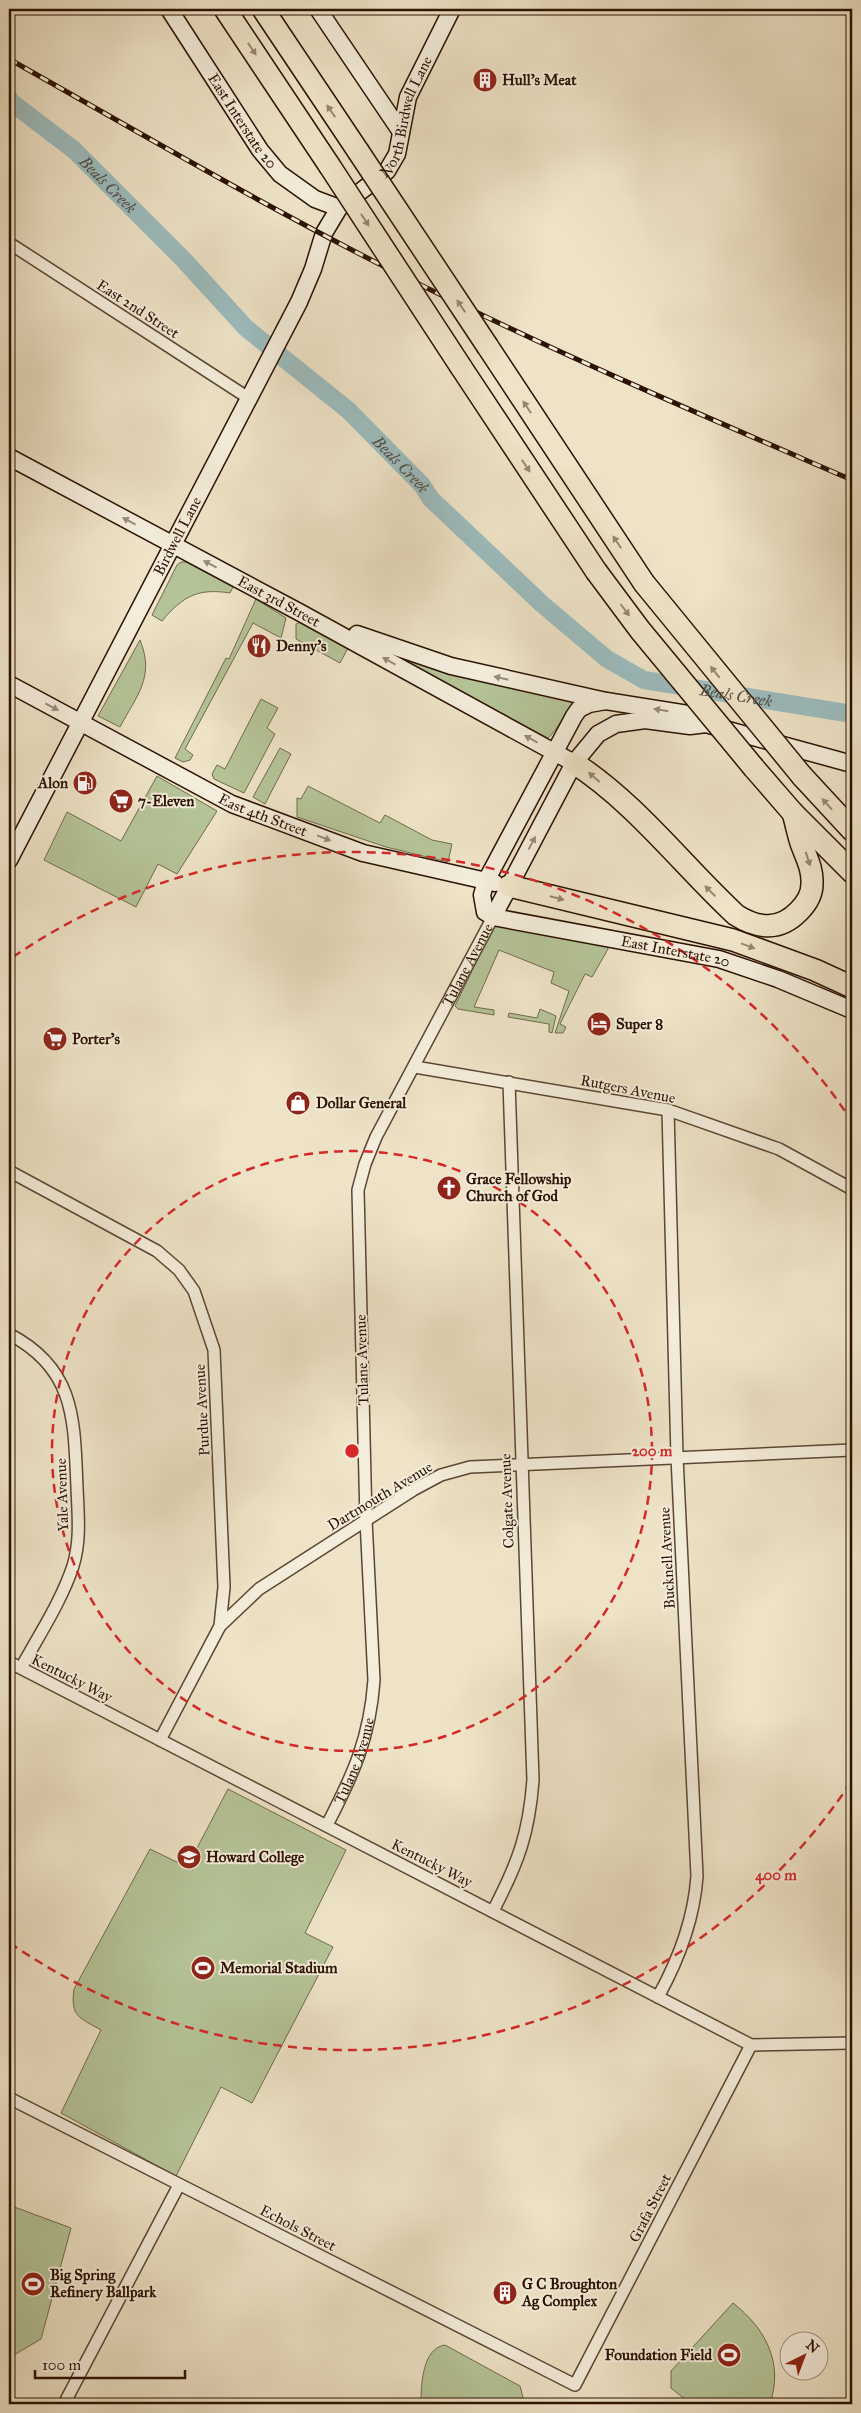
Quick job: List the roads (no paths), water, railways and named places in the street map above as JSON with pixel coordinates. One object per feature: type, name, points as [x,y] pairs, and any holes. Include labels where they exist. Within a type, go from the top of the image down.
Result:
[{"type":"highway","points":[[225,9],[596,571],[640,630],[754,768],[793,813],[852,872]]},
{"type":"highway","points":[[263,9],[644,583],[802,776],[852,830]]},
{"type":"highway","points":[[574,763],[590,773],[628,808],[736,916],[759,926],[772,927],[792,919],[807,903],[811,893],[810,865],[801,844],[793,813]]},
{"type":"highway","points":[[510,886],[733,940],[815,970],[852,987]]},
{"type":"main road","name":"East Interstate 20","points":[[169,9],[260,150],[280,174],[315,199],[339,208]]},
{"type":"main road","points":[[318,9],[401,132]]},
{"type":"main road","name":"North Birdwell Lane","points":[[339,208],[387,171],[397,154],[408,96],[452,9]]},
{"type":"main road","name":"Birdwell Lane","points":[[9,860],[172,543],[286,328],[313,268],[324,233],[339,208]]},
{"type":"main road","name":"East 3rd Street","points":[[9,457],[315,620],[574,763]]},
{"type":"main road","points":[[315,620],[451,666],[606,701],[694,715],[706,724],[852,764]]},
{"type":"main road","name":"East 4th Street","points":[[9,684],[232,804],[363,853],[510,886]]},
{"type":"main road","name":"Tulane Avenue","points":[[606,701],[588,704],[579,709],[553,751],[486,881],[482,895],[485,912],[492,917],[574,763],[598,734],[616,724],[646,720],[690,726],[706,724]]},
{"type":"main road","name":"East Interstate 20","points":[[492,917],[719,959],[778,979],[852,1010]]},
{"type":"street","name":"East 2nd Street","points":[[9,243],[250,399]]},
{"type":"street","name":"Tulane Avenue","points":[[327,1825],[362,1752],[372,1704],[374,1680],[366,1520],[358,1190],[365,1164],[376,1137],[492,917]]},
{"type":"street","name":"Rutgers Avenue","points":[[414,1067],[668,1110],[779,1149],[852,1189]]},
{"type":"street","name":"Colgate Avenue","points":[[493,1911],[512,1876],[523,1847],[530,1816],[533,1780],[509,1082]]},
{"type":"street","name":"Bucknell Avenue","points":[[658,1997],[686,1936],[695,1897],[697,1876],[677,1457],[668,1110]]},
{"type":"street","name":"Purdue Avenue","points":[[9,1171],[157,1251],[179,1270],[194,1291],[214,1350],[224,1587],[220,1626],[160,1740]]},
{"type":"street","name":"Yale Avenue","points":[[9,1334],[25,1342],[42,1356],[54,1369],[66,1393],[74,1422],[79,1537],[73,1565],[65,1588],[21,1668]]},
{"type":"street","name":"Dartmouth Avenue","points":[[220,1626],[259,1588],[441,1475],[470,1467],[521,1463],[852,1450]]},
{"type":"street","name":"Kentucky Way","points":[[9,1662],[751,2045],[770,2047],[852,2043]]},
{"type":"street","name":"Grafa Street","points":[[575,2385],[751,2045]]},
{"type":"street","name":"Echols Street","points":[[9,2098],[575,2385]]},
{"type":"street","points":[[64,2404],[179,2184]]},
{"type":"waterway","name":"Beals Creek","points":[[9,98],[11,102],[74,150],[181,257],[246,328],[348,410],[422,485],[431,499],[542,604],[607,659],[644,680],[852,714]]},
{"type":"railway","points":[[9,59],[272,207],[433,291],[589,365],[852,480]]},
{"type":"place","name":"Hull's Meat","points":[[485,80]]},
{"type":"place","name":"Denny's","points":[[259,646]]},
{"type":"place","name":"Alon","points":[[85,783]]},
{"type":"place","name":"7-Eleven","points":[[121,801]]},
{"type":"place","name":"Super 8","points":[[599,1024]]},
{"type":"place","name":"Porter's","points":[[55,1039]]},
{"type":"place","name":"Dollar General","points":[[298,1103]]},
{"type":"place","name":"Grace Fellowship Church of God","points":[[449,1188]]},
{"type":"place","name":"Howard College","points":[[189,1857]]},
{"type":"place","name":"Memorial Stadium","points":[[203,1968]]},
{"type":"place","name":"Big Spring Refinery Ballpark","points":[[33,2284]]},
{"type":"place","name":"G C Broughton Ag Complex","points":[[505,2293]]},
{"type":"place","name":"Foundation Field","points":[[729,2355]]}]
